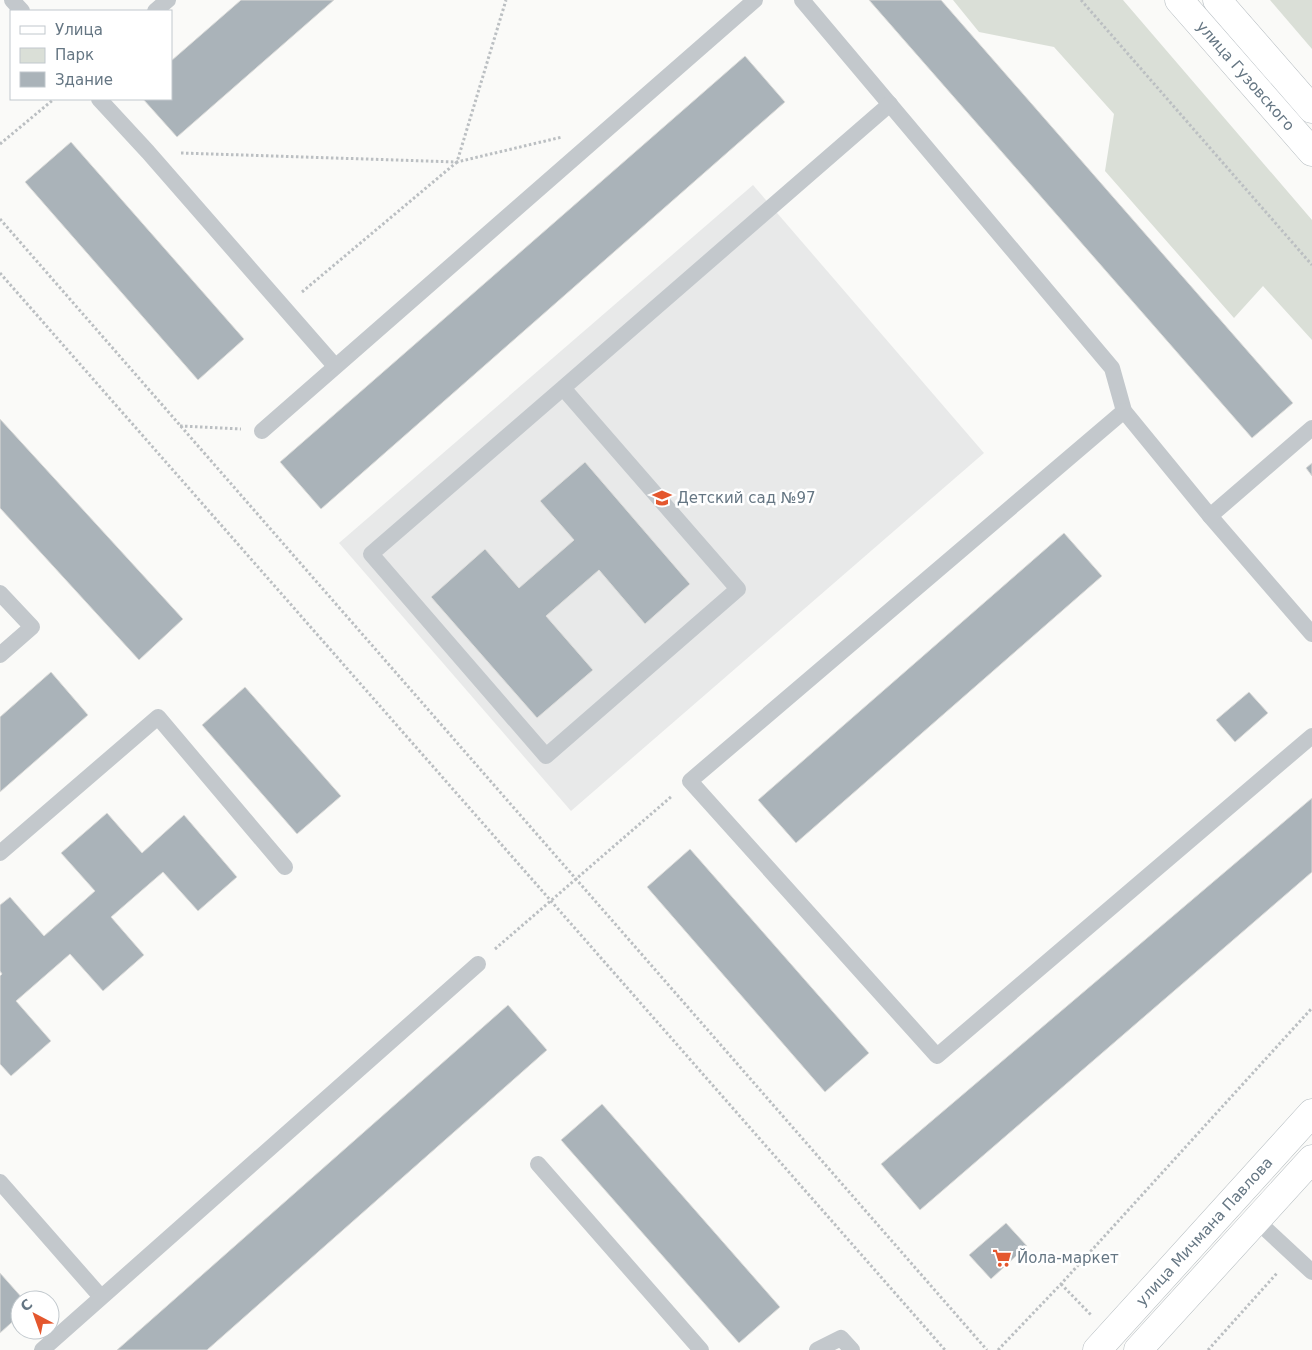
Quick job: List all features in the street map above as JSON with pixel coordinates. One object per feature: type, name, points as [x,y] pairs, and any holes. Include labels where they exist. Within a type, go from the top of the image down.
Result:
[{"type":"main road","name":"улица Гузовского","points":[[1179,0],[1312,152]]},
{"type":"main road","name":"улица Гузовского","points":[[1217,0],[1312,109]]},
{"type":"main road","name":"улица Мичмана Павлова","points":[[1097,1350],[1312,1113]]},
{"type":"main road","name":"улица Мичмана Павлова","points":[[1138,1350],[1312,1159]]},
{"type":"main road","points":[[1233,1200],[1256,1220]]},
{"type":"lane","points":[[12,0],[21,10]]},
{"type":"lane","points":[[156,10],[168,0]]},
{"type":"lane","points":[[262,431],[755,0]]},
{"type":"lane","points":[[802,0],[1112,368],[1124,411],[1210,516],[1312,634]]},
{"type":"lane","points":[[100,100],[148,152],[335,366]]},
{"type":"lane","points":[[563,388],[738,590],[546,756],[371,554],[890,104]]},
{"type":"lane","points":[[1124,411],[690,781],[937,1056],[1312,736]]},
{"type":"lane","points":[[1210,516],[1312,428]]},
{"type":"lane","points":[[0,592],[32,627],[0,655]]},
{"type":"lane","points":[[0,853],[158,717],[284,867]]},
{"type":"lane","points":[[42,1350],[478,964]]},
{"type":"lane","points":[[538,1164],[701,1350]]},
{"type":"lane","points":[[0,1182],[101,1297]]},
{"type":"lane","points":[[1256,1220],[1312,1272]]},
{"type":"lane","points":[[817,1350],[842,1338],[852,1350]]},
{"type":"path","points":[[283,308],[457,162],[506,0]]},
{"type":"path","points":[[1081,0],[1312,265]]},
{"type":"path","points":[[0,144],[53,100]]},
{"type":"path","points":[[148,152],[457,162],[563,137]]},
{"type":"path","points":[[0,219],[987,1350]]},
{"type":"path","points":[[0,273],[944,1350]]},
{"type":"path","points":[[180,426],[262,431]]},
{"type":"path","points":[[478,964],[690,781]]},
{"type":"path","points":[[998,1350],[1061,1284],[1312,1008]]},
{"type":"path","points":[[1208,1350],[1283,1266]]},
{"type":"path","points":[[1061,1284],[1096,1320]]},
{"type":"shaded area","name":"Детский сад №97","points":[[753,185],[984,453],[571,811],[339,543]]},
{"type":"green space","points":[[953,0],[1123,0],[1312,220],[1312,340],[1263,286],[1234,318],[1105,171],[1114,114],[1054,47],[979,32]]},
{"type":"green space","points":[[1270,0],[1312,0],[1312,49]]},
{"type":"building","points":[[241,0],[334,0],[177,137],[144,100],[172,100],[172,60]]},
{"type":"building","points":[[869,0],[941,0],[1293,403],[1252,438]]},
{"type":"building","points":[[745,56],[785,102],[321,509],[280,462]]},
{"type":"building","points":[[71,142],[244,339],[198,380],[25,182]]},
{"type":"building","points":[[0,419],[183,619],[139,660],[0,508]]},
{"type":"building","points":[[585,462],[690,584],[645,624],[599,570],[546,616],[593,670],[537,718],[431,597],[485,549],[519,588],[574,540],[540,501]]},
{"type":"building","points":[[1312,463],[1312,476],[1306,468]]},
{"type":"building","points":[[1064,533],[1102,576],[796,843],[758,800]]},
{"type":"building","points":[[51,672],[88,715],[0,792],[0,717]]},
{"type":"building","points":[[245,687],[341,796],[297,834],[202,725]]},
{"type":"building","points":[[1249,692],[1268,713],[1235,742],[1216,720]]},
{"type":"building","points":[[1312,798],[1312,872],[920,1210],[881,1164]]},
{"type":"building","points":[[107,813],[142,853],[184,815],[237,877],[198,911],[163,872],[111,917],[144,955],[103,991],[70,954],[16,1001],[51,1041],[11,1076],[0,1064],[0,976],[2,974],[0,971],[0,905],[10,897],[44,936],[95,891],[61,853]]},
{"type":"building","points":[[690,849],[869,1053],[825,1092],[647,887]]},
{"type":"building","points":[[508,1005],[547,1050],[207,1350],[117,1350]]},
{"type":"building","points":[[602,1104],[780,1307],[739,1343],[561,1140]]},
{"type":"building","points":[[1006,1223],[1027,1246],[991,1279],[969,1255]]},
{"type":"building","points":[[0,1273],[15,1290],[10,1290],[10,1324],[0,1333]]},
{"type":"place","name":"Детский сад №97","points":[[662,498]]},
{"type":"place","name":"Йола-маркет","points":[[1002,1258]]}]
